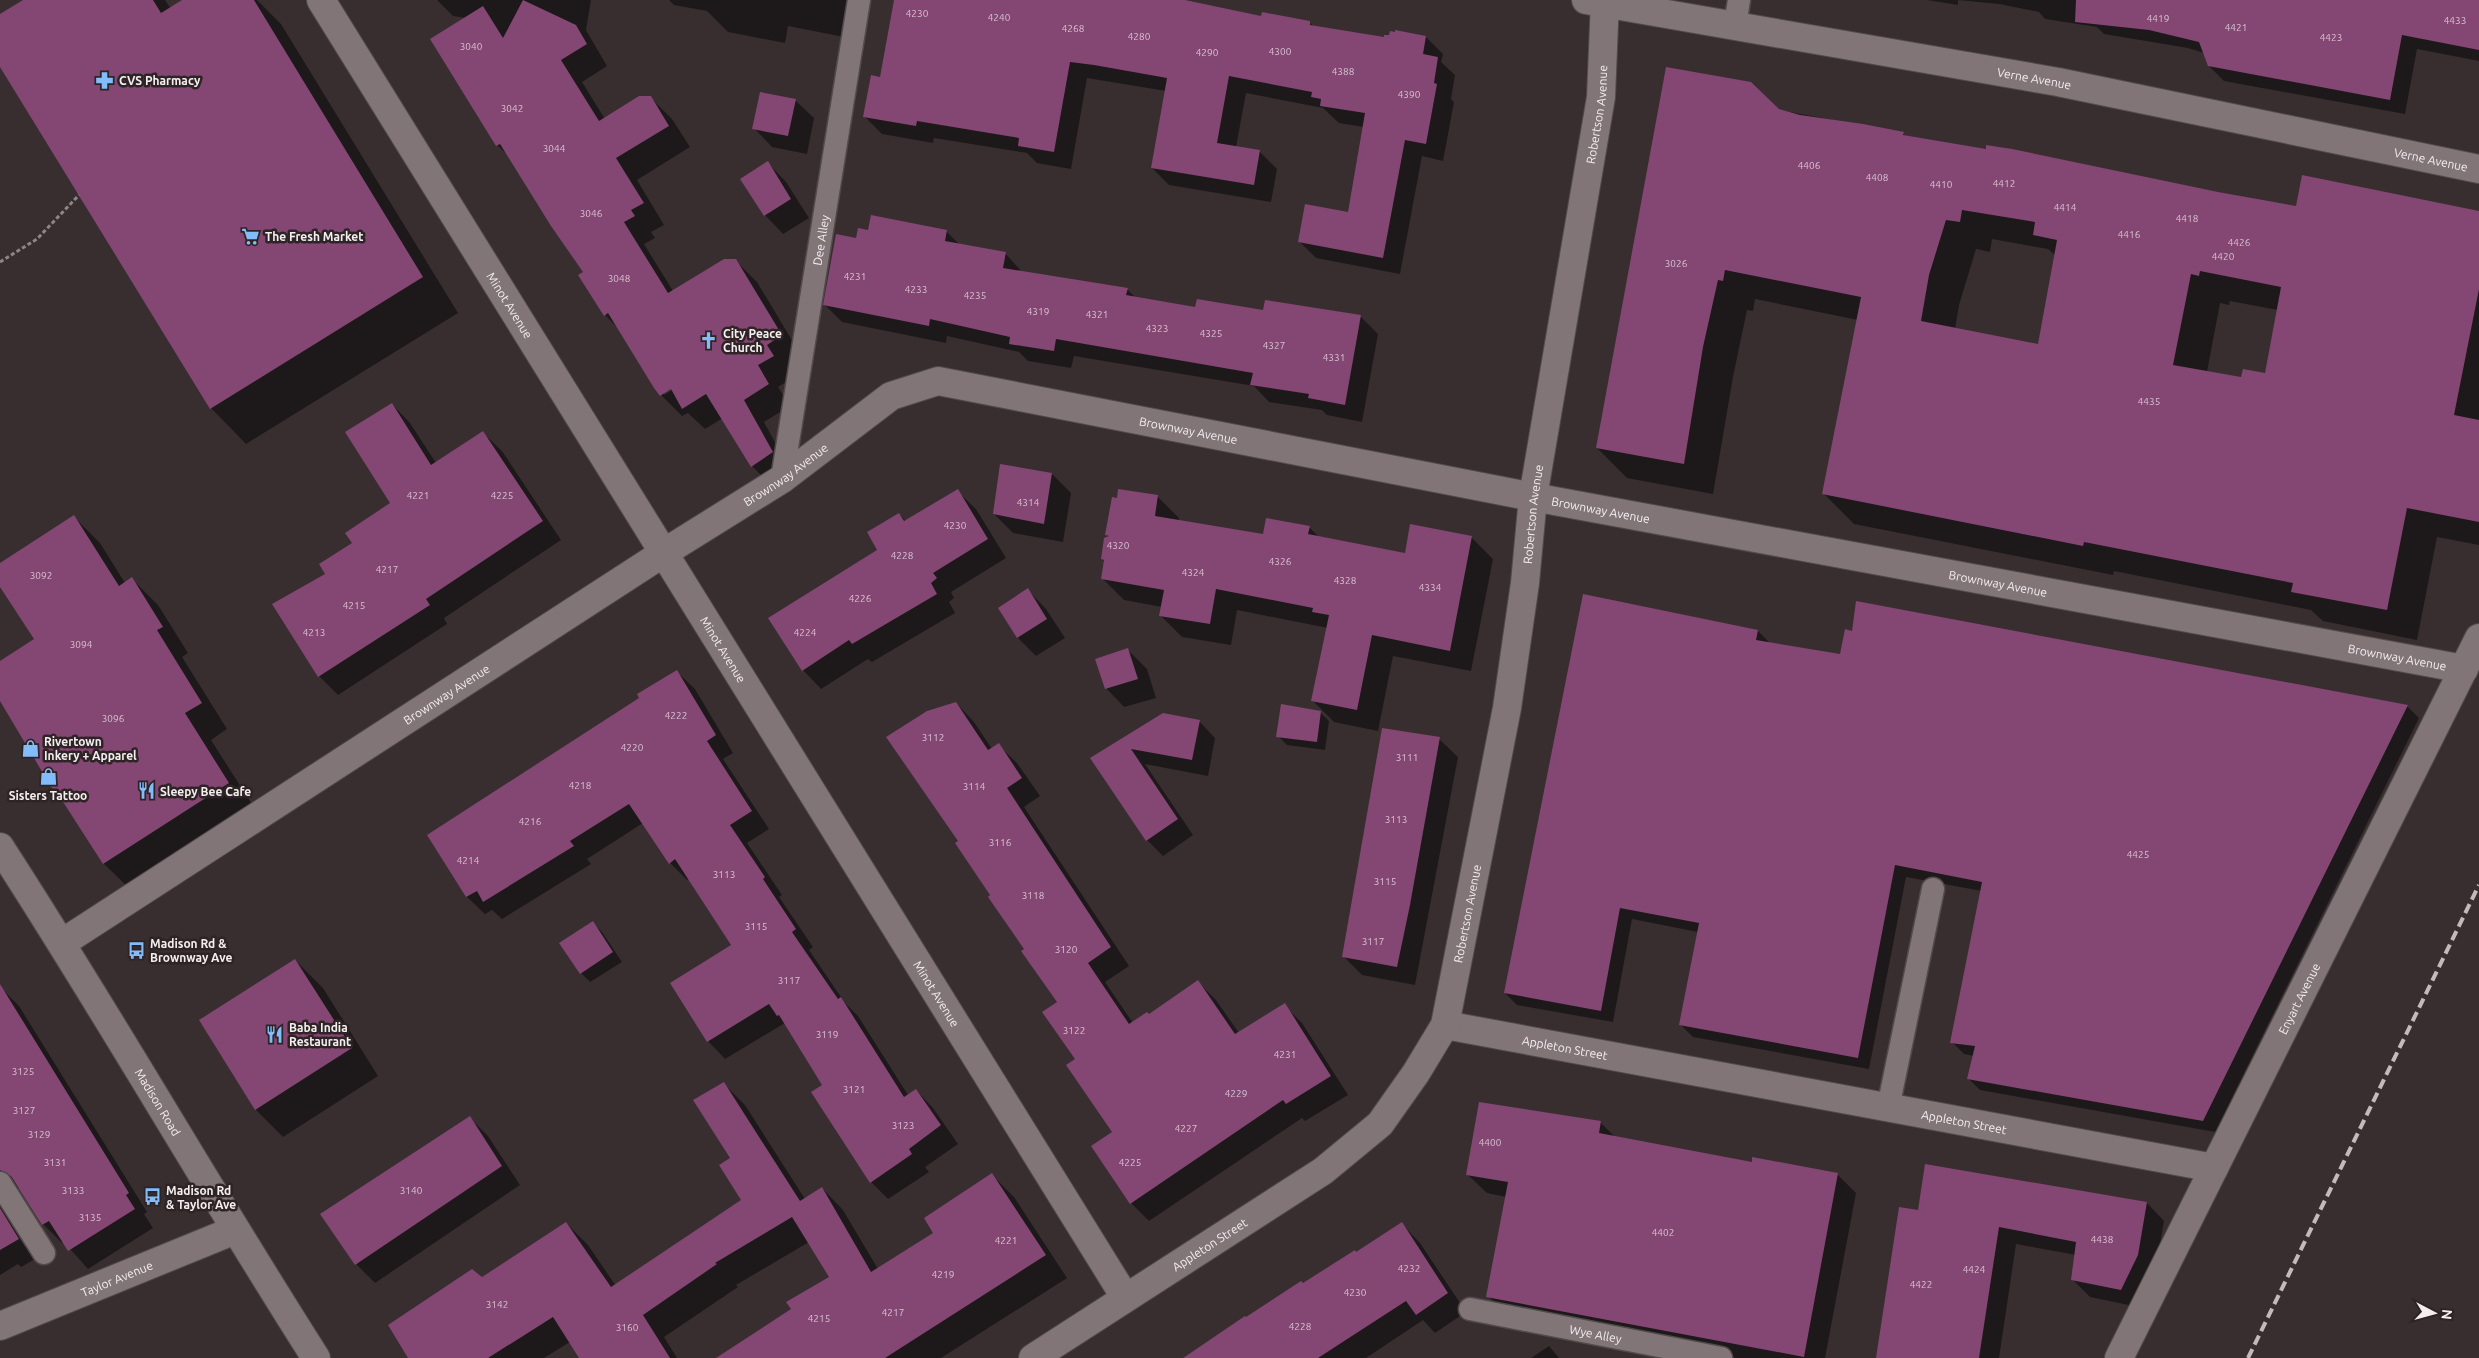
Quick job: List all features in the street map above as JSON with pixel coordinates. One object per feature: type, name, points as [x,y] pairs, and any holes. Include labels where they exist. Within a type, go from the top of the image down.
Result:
[{"type":"street","name":"Minot Avenue","points":[[322,0],[1125,1297]]},
{"type":"street","name":"Verne Avenue","points":[[1598,1],[1737,13],[2058,82],[2479,168]]},
{"type":"street","name":"Robertson Avenue","points":[[1445,1025],[1507,708],[1525,584],[1533,497],[1601,97],[1598,1]]},
{"type":"street","name":"Brownway Avenue","points":[[62,943],[665,552],[782,479],[891,396],[938,381],[1533,497],[2464,669]]},
{"type":"street","name":"Enyart Avenue","points":[[2119,1358],[2479,638]]},
{"type":"street","name":"Madison Road","points":[[0,846],[62,943],[235,1230],[316,1358]]},
{"type":"street","name":"Appleton Street","points":[[1033,1358],[1323,1171],[1380,1124],[1416,1073],[1445,1025],[2214,1168]]},
{"type":"street","name":"Taylor Avenue","points":[[0,1326],[235,1230]]},
{"type":"lane","name":"Dee Alley","points":[[782,479],[859,0]]},
{"type":"lane","points":[[1888,1108],[1933,889]]},
{"type":"lane","points":[[0,1183],[44,1253]]},
{"type":"lane","name":"Wye Alley","points":[[1470,1309],[1721,1358]]},
{"type":"path","points":[[0,262],[37,239],[79,195]]},
{"type":"building","name":"The Fresh Market","points":[[23,0],[153,0],[161,13],[182,0],[254,0],[423,277],[210,409],[0,67],[0,14]]},
{"type":"building","points":[[523,0],[576,25],[587,44],[561,60],[599,121],[639,96],[651,96],[669,126],[616,158],[644,203],[631,210],[635,216],[624,222],[668,293],[724,259],[736,259],[782,335],[767,345],[774,356],[758,365],[769,384],[744,400],[773,452],[751,467],[706,394],[682,409],[671,389],[660,396],[654,388],[608,313],[604,316],[578,275],[583,272],[551,226],[500,144],[496,146],[430,39],[483,6],[503,38]]},
{"type":"building","points":[[894,0],[1185,0],[1261,16],[1262,12],[1310,21],[1310,25],[1384,37],[1384,35],[1389,35],[1390,31],[1395,32],[1395,30],[1426,36],[1423,54],[1438,57],[1434,83],[1437,84],[1426,144],[1405,140],[1383,258],[1298,242],[1305,204],[1348,212],[1365,113],[1320,106],[1321,99],[1311,97],[1312,92],[1229,76],[1217,143],[1260,150],[1254,185],[1151,168],[1167,78],[1094,65],[1070,62],[1054,152],[1018,146],[1019,138],[917,121],[916,126],[863,117],[871,75],[880,77]]},
{"type":"building","points":[[2076,0],[2479,0],[2479,50],[2402,35],[2390,100],[2208,66],[2199,42],[2149,30],[2075,22]]},
{"type":"building","points":[[1666,67],[1751,82],[1779,109],[1800,115],[1863,124],[1904,132],[1903,135],[1986,149],[1986,145],[2012,149],[2218,192],[2296,206],[2302,175],[2479,211],[2479,289],[2454,415],[2479,420],[2479,522],[2407,508],[2387,610],[2291,592],[2293,583],[2084,542],[2083,546],[1822,494],[1861,297],[1725,270],[1723,281],[1718,280],[1703,347],[1684,464],[1596,448]],"holes":[[[1962,210],[2035,222],[2033,235],[2057,240],[2038,344],[1921,321],[1929,275],[1946,220],[1960,222]],[[2200,271],[2281,287],[2265,373],[2243,369],[2241,377],[2173,365],[2191,274],[2199,276]]]},
{"type":"building","points":[[760,92],[796,99],[788,136],[752,129]]},
{"type":"building","points":[[768,161],[791,199],[764,216],[740,179]]},
{"type":"building","points":[[871,215],[947,230],[945,241],[1006,252],[1003,268],[1128,288],[1126,295],[1195,307],[1197,299],[1263,310],[1265,300],[1361,315],[1345,405],[1308,398],[1309,394],[1250,385],[1253,373],[1056,339],[1054,351],[1009,344],[1010,337],[930,319],[929,326],[823,305],[836,234],[856,238],[858,228],[868,230]]},
{"type":"building","points":[[392,403],[431,465],[483,431],[543,521],[426,599],[430,605],[318,677],[272,604],[325,574],[319,564],[352,543],[345,533],[390,503],[345,432]]},
{"type":"building","points":[[1000,464],[1052,473],[1044,524],[993,514]]},
{"type":"building","points":[[958,489],[988,539],[933,573],[937,578],[931,583],[937,594],[852,644],[849,640],[802,671],[768,618],[877,550],[867,532],[899,513],[904,521]]},
{"type":"building","points":[[1118,489],[1158,495],[1155,516],[1263,534],[1266,518],[1310,526],[1308,534],[1405,553],[1410,524],[1472,536],[1450,651],[1372,635],[1357,710],[1311,701],[1329,615],[1312,612],[1313,608],[1216,589],[1210,624],[1159,616],[1164,590],[1101,579],[1104,560],[1101,559],[1104,538],[1109,536],[1105,535],[1112,497],[1117,498]]},
{"type":"building","points":[[74,515],[119,586],[132,577],[163,627],[157,630],[202,703],[185,713],[229,783],[103,864],[58,794],[56,795],[0,701],[0,661],[34,639],[0,587],[0,563]]},
{"type":"building","points":[[1028,588],[1047,619],[1017,638],[998,608]]},
{"type":"building","points":[[1583,594],[1758,630],[1756,640],[1840,654],[1845,629],[1852,631],[1856,601],[2408,705],[2203,1121],[1967,1079],[1975,1046],[1950,1043],[1982,882],[1895,865],[1858,1058],[1679,1025],[1699,923],[1620,908],[1601,1011],[1504,993]]},
{"type":"building","points":[[1128,648],[1138,679],[1105,689],[1095,659]]},
{"type":"building","points":[[677,670],[716,735],[707,741],[752,811],[730,825],[765,877],[763,879],[796,929],[792,932],[838,999],[841,997],[904,1097],[916,1089],[941,1125],[909,1149],[912,1154],[870,1183],[811,1092],[822,1085],[779,1015],[777,1016],[769,1004],[707,1042],[670,983],[731,945],[675,859],[669,864],[629,804],[570,841],[574,846],[483,902],[477,891],[466,897],[427,835],[639,698],[637,694]]},
{"type":"building","points":[[956,702],[988,750],[999,743],[1022,778],[1007,788],[1111,947],[1088,963],[1129,1024],[1147,1012],[1149,1014],[1198,980],[1235,1034],[1285,1003],[1331,1076],[1286,1104],[1283,1100],[1130,1204],[1091,1146],[1112,1132],[1066,1065],[1075,1059],[1042,1012],[1057,1002],[1021,951],[1024,949],[988,897],[990,895],[955,843],[958,841],[886,737],[927,711]]},
{"type":"building","points":[[1281,704],[1321,711],[1317,742],[1276,737]]},
{"type":"building","points":[[1163,713],[1200,720],[1192,760],[1131,749],[1178,819],[1146,841],[1090,758]]},
{"type":"building","points":[[1382,728],[1440,737],[1397,967],[1342,957]]},
{"type":"building","points":[[593,921],[613,952],[580,974],[559,943]]},
{"type":"building","name":"Baba India Restaurant","points":[[295,959],[352,1048],[255,1110],[199,1020]]},
{"type":"building","points":[[0,984],[129,1193],[126,1195],[135,1209],[68,1251],[49,1221],[42,1225],[11,1176],[0,1170]]},
{"type":"building","points":[[724,1082],[800,1201],[822,1187],[871,1272],[933,1233],[924,1218],[992,1173],[1046,1255],[885,1358],[716,1358],[791,1309],[786,1302],[829,1277],[792,1217],[715,1263],[717,1264],[643,1315],[670,1358],[579,1358],[553,1317],[488,1358],[408,1358],[388,1325],[472,1269],[482,1277],[566,1222],[611,1287],[741,1200],[719,1165],[730,1158],[693,1100]]},
{"type":"building","points":[[1479,1102],[1601,1121],[1599,1133],[1752,1162],[1752,1157],[1838,1173],[1804,1357],[1486,1297],[1508,1182],[1466,1175]]},
{"type":"building","points":[[470,1116],[502,1166],[355,1265],[320,1214]]},
{"type":"building","points":[[1925,1164],[2147,1202],[2138,1255],[2121,1290],[2071,1280],[2076,1242],[1999,1227],[1979,1358],[1876,1358],[1899,1207],[1918,1210]]},
{"type":"building","points":[[0,1208],[19,1239],[0,1250]]},
{"type":"building","points":[[1402,1222],[1448,1293],[1416,1315],[1406,1301],[1318,1358],[1183,1358],[1301,1281],[1303,1283]]},
{"type":"railway","points":[[2248,1358],[2479,885]]},
{"type":"place","name":"CVS Pharmacy","points":[[105,80]]},
{"type":"place","name":"The Fresh Market","points":[[251,236]]},
{"type":"place","name":"City Peace Church","points":[[709,340]]},
{"type":"place","name":"Rivertown Inkery + Apparel","points":[[30,748]]},
{"type":"place","name":"Sisters Tattoo","points":[[48,776]]},
{"type":"place","name":"Sleepy Bee Cafe","points":[[146,791]]},
{"type":"place","name":"Madison Rd & Brownway Ave","points":[[136,950]]},
{"type":"place","name":"Baba India Restaurant","points":[[275,1034]]},
{"type":"place","name":"Madison Rd & Taylor Ave","points":[[152,1197]]}]
